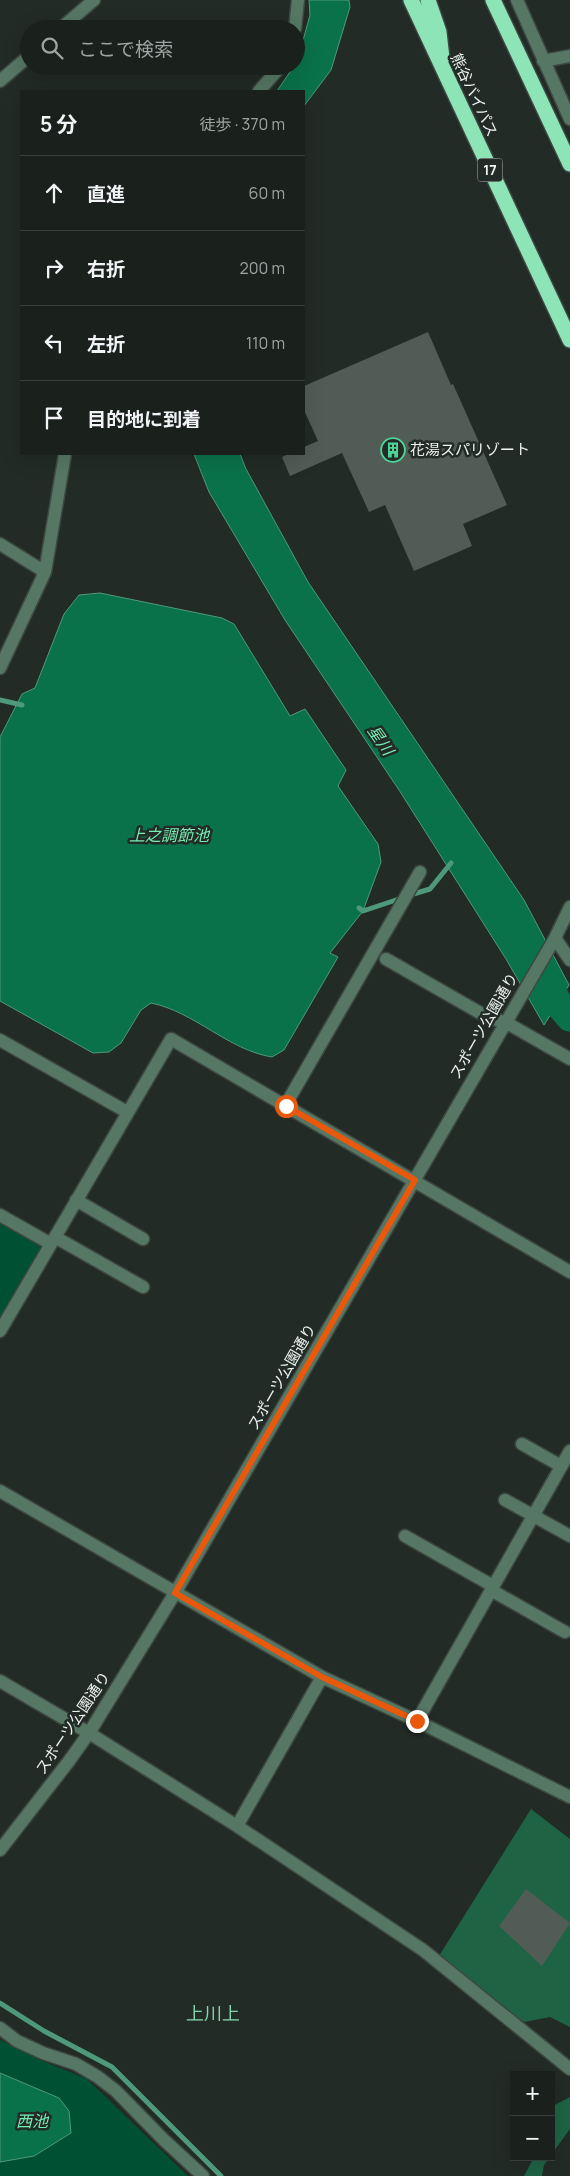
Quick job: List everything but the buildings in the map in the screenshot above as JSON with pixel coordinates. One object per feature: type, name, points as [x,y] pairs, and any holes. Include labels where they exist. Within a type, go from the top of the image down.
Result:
[{"type":"highway","name":"熊谷バイパス","points":[[411,0],[570,340]]},
{"type":"highway","points":[[428,0],[439,32],[443,70]]},
{"type":"highway","points":[[493,0],[570,164]]},
{"type":"street","points":[[71,20],[94,0]]},
{"type":"street","points":[[296,20],[298,0]]},
{"type":"street","points":[[522,2],[543,61],[570,120]]},
{"type":"street","points":[[543,61],[570,56]]},
{"type":"street","points":[[0,81],[20,64]]},
{"type":"street","points":[[260,90],[273,75]]},
{"type":"street","points":[[0,668],[44,572],[65,455]]},
{"type":"street","points":[[0,544],[44,572]]},
{"type":"street","points":[[286,1106],[420,872]]},
{"type":"street","name":"スポーツ公園通り","points":[[0,1850],[64,1768],[88,1733],[175,1593],[415,1180],[570,907]]},
{"type":"street","points":[[554,938],[570,960]]},
{"type":"street","points":[[386,959],[489,1018],[508,1017],[570,1059]]},
{"type":"street","points":[[0,1331],[126,1112],[171,1039],[570,1272]]},
{"type":"street","points":[[0,1040],[126,1112]]},
{"type":"street","points":[[76,1200],[143,1239]]},
{"type":"street","points":[[0,1214],[143,1287]]},
{"type":"street","points":[[522,1444],[561,1466]]},
{"type":"street","points":[[417,1721],[570,1451]]},
{"type":"street","points":[[0,1492],[322,1677],[417,1721],[570,1797]]},
{"type":"street","points":[[505,1500],[570,1536]]},
{"type":"street","points":[[405,1536],[565,1632]]},
{"type":"street","points":[[237,1826],[322,1677]]},
{"type":"street","points":[[0,1681],[88,1733],[237,1826],[423,1950],[570,2069]]},
{"type":"street","points":[[0,2028],[17,2041],[43,2053],[76,2064],[98,2077],[203,2176]]},
{"type":"shaded area","points":[[0,1223],[43,1248],[0,1320]]},
{"type":"shaded area","points":[[531,1809],[570,1839],[570,2027],[550,2017],[524,2022],[499,2005],[439,1956]]},
{"type":"shaded area","points":[[0,2040],[38,2059],[87,2079],[188,2176],[0,2176]]},
{"type":"shaded area","points":[[570,2097],[570,2129],[555,2150],[555,2116],[555,2105]]},
{"type":"shaded area","points":[[532,2161],[547,2161],[544,2165],[542,2176],[524,2176]]},
{"type":"water","points":[[309,0],[349,0],[350,7],[331,70],[305,105],[305,90],[278,90],[288,75],[305,75],[305,33],[310,15]]},
{"type":"water","points":[[194,455],[240,455],[246,469],[308,582],[524,900],[569,985],[544,1025],[506,959],[399,790],[285,620],[209,492]]},
{"type":"water","name":"上之調節池","points":[[100,593],[222,618],[234,624],[290,716],[305,709],[346,770],[338,786],[378,844],[381,862],[363,911],[330,953],[338,957],[284,1050],[272,1057],[241,1047],[182,1014],[151,1003],[141,1010],[121,1043],[109,1052],[93,1053],[0,1001],[0,737],[22,694],[35,688],[64,614],[79,595]]},
{"type":"water","name":"西池","points":[[0,2073],[59,2098],[69,2111],[71,2133],[34,2156],[0,2162]]},
{"type":"waterway","points":[[0,700],[22,705]]},
{"type":"waterway","points":[[410,895],[430,889],[451,863]]},
{"type":"waterway","points":[[359,908],[363,911],[402,898]]},
{"type":"waterway","name":"星川","points":[[541,968],[557,1002],[570,1017]]},
{"type":"waterway","points":[[0,2003],[44,2031],[112,2067],[221,2176]]},
{"type":"place","name":"花湯スパリゾート","points":[[393,450]]},
{"type":"district","name":"上川上","points":[[213,2014]]},
{"type":"route","points":[[286,1106],[415,1180],[175,1593],[322,1677],[417,1721]]}]
